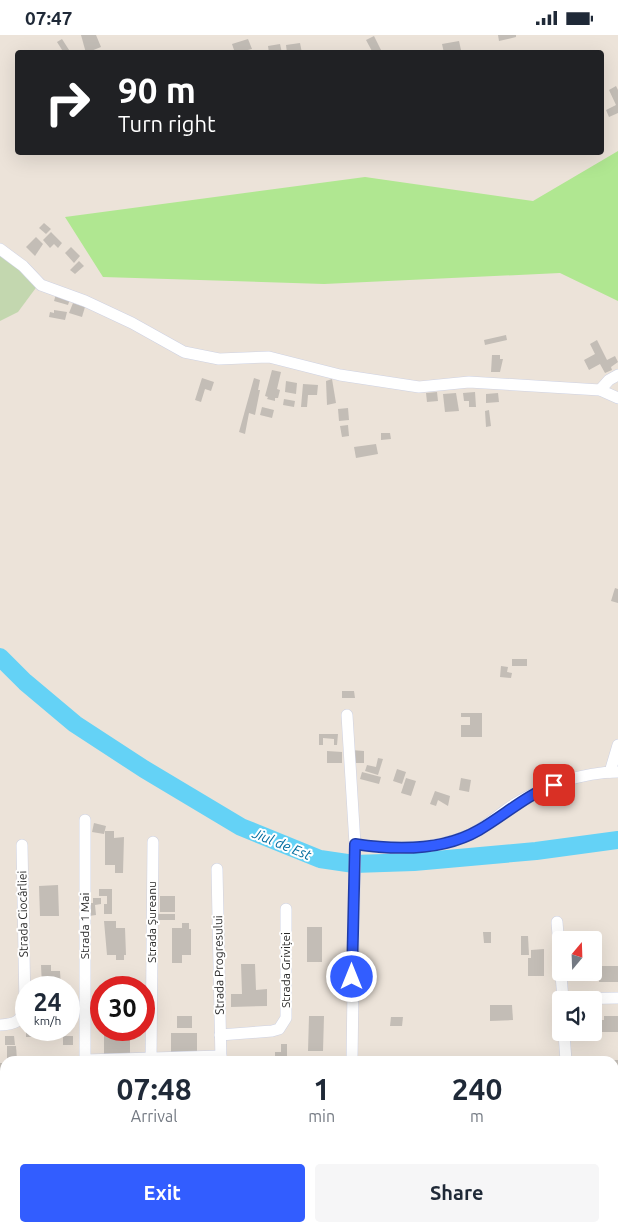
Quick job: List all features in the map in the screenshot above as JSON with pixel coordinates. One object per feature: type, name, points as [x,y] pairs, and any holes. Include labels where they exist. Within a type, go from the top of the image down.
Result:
[{"type":"street","points":[[0,249],[23,266],[41,285],[85,301],[184,352],[219,359],[269,357],[340,375],[419,387],[469,382],[600,390],[618,398]]},
{"type":"street","points":[[600,390],[609,380],[618,375]]},
{"type":"street","points":[[347,715],[355,847],[352,1056]]},
{"type":"street","points":[[355,847],[409,847],[455,839],[480,829],[515,804],[539,791],[571,779],[614,772],[618,745]]},
{"type":"street","name":"Strada 1 Mai","points":[[85,820],[85,1056]]},
{"type":"street","name":"Strada Șureanu","points":[[151,1056],[153,842]]},
{"type":"street","name":"Strada Ciocârliei","points":[[0,1025],[15,1024],[20,1020],[25,1005],[22,845]]},
{"type":"street","name":"Strada Progresului","points":[[217,869],[221,1056]]},
{"type":"street","name":"Strada Griviței","points":[[220,1035],[272,1031],[283,1025],[286,1017],[286,909]]},
{"type":"street","points":[[557,922],[562,991]]},
{"type":"street","points":[[602,999],[618,998]]},
{"type":"street","points":[[565,1041],[566,1056]]},
{"type":"green space","points":[[618,151],[618,301],[560,273],[324,284],[103,277],[65,217],[365,177],[533,201]]},
{"type":"green space","points":[[0,252],[38,285],[18,312],[0,321]]},
{"type":"building","points":[[81,35],[96,35],[101,47],[94,50],[85,50]]},
{"type":"building","points":[[498,35],[516,35],[516,37],[499,41]]},
{"type":"building","points":[[374,36],[381,50],[371,50],[366,40]]},
{"type":"building","points":[[62,39],[69,50],[62,50],[57,42]]},
{"type":"building","points":[[248,39],[252,49],[234,50],[232,44]]},
{"type":"building","points":[[459,41],[461,50],[443,50],[442,44]]},
{"type":"building","points":[[300,43],[301,50],[287,50],[286,45]]},
{"type":"building","points":[[280,44],[281,50],[269,50],[268,46]]},
{"type":"building","points":[[616,86],[618,90],[618,113],[609,117],[606,110],[616,105],[609,90]]},
{"type":"building","points":[[44,223],[51,229],[46,234],[39,228]]},
{"type":"building","points":[[51,232],[62,243],[58,248],[54,244],[50,248],[43,240]]},
{"type":"building","points":[[36,237],[43,244],[35,256],[26,247]]},
{"type":"building","points":[[71,247],[80,256],[74,263],[65,253]]},
{"type":"building","points":[[79,261],[84,266],[75,274],[70,270]]},
{"type":"building","points":[[56,294],[70,299],[68,305],[54,301]]},
{"type":"building","points":[[73,303],[85,307],[82,317],[69,313]]},
{"type":"building","points":[[54,310],[67,312],[65,320],[49,317],[50,312],[54,313]]},
{"type":"building","points":[[506,335],[507,340],[485,345],[484,340]]},
{"type":"building","points":[[597,340],[607,360],[615,356],[618,362],[611,367],[612,370],[605,373],[600,364],[589,370],[584,360],[595,354],[590,344]]},
{"type":"building","points":[[492,355],[500,355],[500,359],[503,359],[500,372],[491,372]]},
{"type":"building","points":[[272,370],[281,372],[277,389],[280,390],[275,401],[267,399],[268,397],[265,396]]},
{"type":"building","points":[[202,378],[214,382],[211,391],[205,389],[201,402],[195,400]]},
{"type":"building","points":[[254,378],[260,380],[258,390],[260,390],[255,415],[249,413],[245,434],[239,432]]},
{"type":"building","points":[[332,379],[336,403],[327,405],[326,381]]},
{"type":"building","points":[[286,381],[297,383],[296,394],[285,392]]},
{"type":"building","points":[[303,384],[318,385],[317,395],[308,395],[307,407],[301,407]]},
{"type":"building","points":[[437,392],[438,401],[427,402],[426,393]]},
{"type":"building","points":[[475,392],[476,407],[469,407],[469,401],[464,401],[463,393]]},
{"type":"building","points":[[456,393],[459,411],[445,412],[443,394]]},
{"type":"building","points":[[498,393],[499,402],[486,403],[486,394]]},
{"type":"building","points":[[284,399],[295,401],[294,407],[283,405]]},
{"type":"building","points":[[262,407],[274,410],[272,418],[260,415]]},
{"type":"building","points":[[348,408],[349,420],[339,421],[338,409]]},
{"type":"building","points":[[489,410],[491,426],[486,427],[485,411]]},
{"type":"building","points":[[348,425],[349,436],[342,437],[340,426]]},
{"type":"building","points":[[381,433],[390,433],[391,439],[381,440]]},
{"type":"building","points":[[376,444],[378,454],[356,458],[354,447]]},
{"type":"building","points":[[615,588],[618,589],[618,603],[611,601]]},
{"type":"building","points":[[512,659],[527,659],[527,666],[512,666]]},
{"type":"building","points":[[501,666],[508,667],[507,672],[512,673],[511,678],[500,677]]},
{"type":"building","points":[[342,691],[354,691],[355,698],[342,698]]},
{"type":"building","points":[[461,713],[482,713],[482,737],[461,737],[461,725],[470,725],[470,717],[461,717]]},
{"type":"building","points":[[319,734],[338,734],[337,745],[334,745],[334,739],[323,738],[323,745],[319,745]]},
{"type":"building","points":[[351,750],[364,751],[364,763],[351,763]]},
{"type":"building","points":[[327,751],[342,752],[342,763],[327,763]]},
{"type":"building","points":[[378,758],[383,759],[378,775],[365,771],[367,765],[376,767]]},
{"type":"building","points":[[397,769],[406,772],[402,784],[393,781]]},
{"type":"building","points":[[362,772],[381,777],[379,784],[360,779]]},
{"type":"building","points":[[406,778],[416,781],[411,796],[401,793]]},
{"type":"building","points":[[461,778],[471,780],[469,792],[459,790]]},
{"type":"building","points":[[435,791],[450,796],[448,806],[438,800],[436,806],[430,804]]},
{"type":"building","points":[[94,823],[106,826],[104,834],[92,832]]},
{"type":"building","points":[[105,831],[114,831],[114,838],[124,837],[123,873],[115,873],[115,865],[105,865]]},
{"type":"building","points":[[58,885],[59,916],[40,916],[39,886]]},
{"type":"building","points":[[99,889],[112,889],[112,914],[104,914],[104,904],[107,904],[107,896],[99,896]]},
{"type":"building","points":[[160,896],[175,896],[175,912],[160,912]]},
{"type":"building","points":[[93,898],[101,898],[101,904],[95,905],[96,915],[89,916],[89,903],[93,903]]},
{"type":"building","points":[[158,914],[175,914],[175,920],[158,920]]},
{"type":"building","points":[[104,921],[116,921],[116,928],[125,928],[126,955],[124,955],[124,960],[116,960],[116,955],[107,955]]},
{"type":"building","points":[[182,923],[189,923],[189,929],[191,929],[191,955],[182,955],[182,963],[172,963],[172,928],[182,928]]},
{"type":"building","points":[[307,927],[322,927],[322,962],[307,962]]},
{"type":"building","points":[[483,932],[491,932],[491,943],[484,943]]},
{"type":"building","points":[[521,936],[528,936],[529,955],[521,955]]},
{"type":"building","points":[[544,949],[544,976],[528,976],[528,958],[531,958],[531,950]]},
{"type":"building","points":[[241,964],[255,964],[256,990],[267,989],[267,1006],[231,1007],[231,994],[242,994]]},
{"type":"building","points":[[41,965],[51,965],[51,971],[60,971],[60,976],[42,976]]},
{"type":"building","points":[[602,966],[618,966],[618,982],[599,982],[602,981]]},
{"type":"building","points":[[490,1005],[512,1005],[513,1020],[490,1021]]},
{"type":"building","points":[[177,1016],[192,1016],[192,1028],[177,1028]]},
{"type":"building","points":[[309,1016],[324,1016],[323,1051],[308,1051]]},
{"type":"building","points":[[604,1016],[618,1016],[618,1032],[602,1032],[602,1020],[604,1020]]},
{"type":"building","points":[[391,1017],[403,1017],[402,1026],[390,1026]]},
{"type":"building","points":[[171,1033],[197,1033],[197,1052],[171,1053]]},
{"type":"building","points":[[5,1036],[14,1036],[15,1045],[5,1045]]},
{"type":"building","points":[[63,1041],[73,1041],[73,1045],[63,1045]]},
{"type":"building","points":[[104,1041],[130,1041],[130,1055],[104,1055]]},
{"type":"building","points":[[281,1044],[287,1044],[287,1056],[275,1056],[275,1052],[281,1052]]},
{"type":"building","points":[[7,1046],[16,1046],[17,1056],[7,1056]]},
{"type":"waterway","name":"Jiul de Est","points":[[0,657],[25,682],[75,724],[144,769],[241,827],[320,859],[354,864],[414,862],[536,851],[618,840]]},
{"type":"route","points":[[352,977],[355,844],[378,848],[419,847],[468,835],[480,829],[515,804],[554,785]]}]
